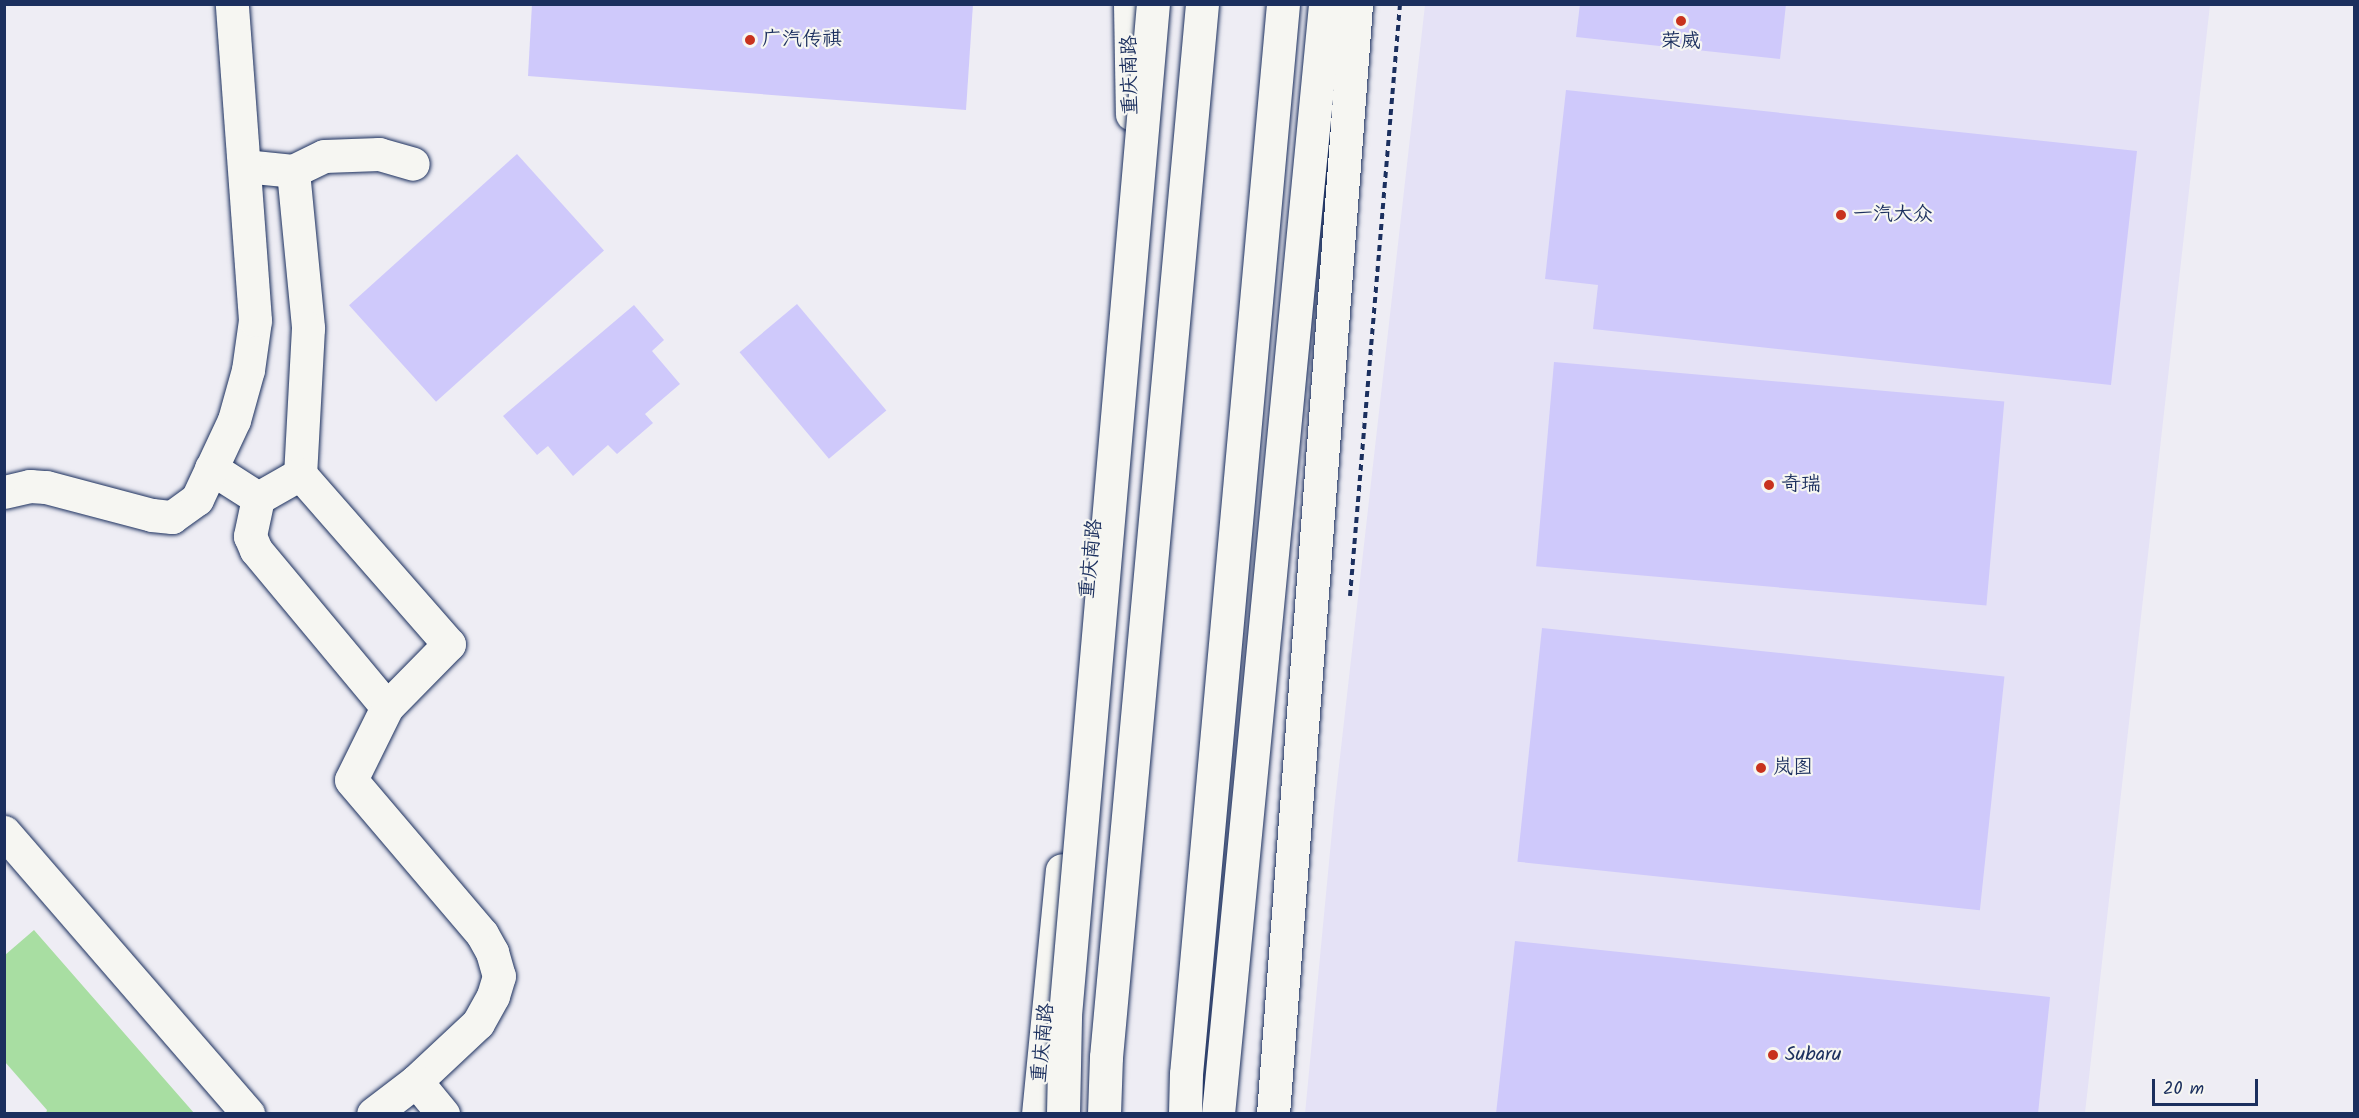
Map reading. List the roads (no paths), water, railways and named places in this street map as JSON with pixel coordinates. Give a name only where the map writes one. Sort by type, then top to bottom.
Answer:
[{"type":"main road","points":[[4,492],[30,486],[46,487],[152,515],[172,517],[197,499],[234,420],[248,370],[255,320],[232,4]]},
{"type":"main road","name":"重庆南路","points":[[1038,1113],[1132,152],[1130,4]]},
{"type":"main road","points":[[1063,1113],[1065,1014],[1153,4]]},
{"type":"main road","points":[[1104,1113],[1106,1057],[1202,4]]},
{"type":"main road","points":[[1185,1113],[1187,1062],[1283,4]]},
{"type":"main road","points":[[1218,1113],[1325,4]]},
{"type":"main road","points":[[1273,1113],[1356,4]]},
{"type":"main road","points":[[244,166],[292,171],[324,156],[379,154],[413,164]]},
{"type":"main road","points":[[292,171],[308,328],[300,474],[449,644],[387,707],[351,780],[482,934],[492,952],[499,976],[493,996],[478,1023],[416,1081],[373,1113]]},
{"type":"main road","points":[[211,468],[258,498]]},
{"type":"main road","points":[[300,474],[258,498],[250,536],[256,550],[387,707]]},
{"type":"main road","points":[[4,832],[248,1113]]},
{"type":"main road","points":[[416,1081],[443,1113]]},
{"type":"place","name":"荣威","points":[[1681,21]]},
{"type":"place","name":"广汽传祺","points":[[750,40]]},
{"type":"place","name":"一汽大众","points":[[1841,215]]},
{"type":"place","name":"奇瑞","points":[[1769,485]]},
{"type":"place","name":"岚图","points":[[1761,768]]},
{"type":"place","name":"Subaru","points":[[1773,1055]]}]
